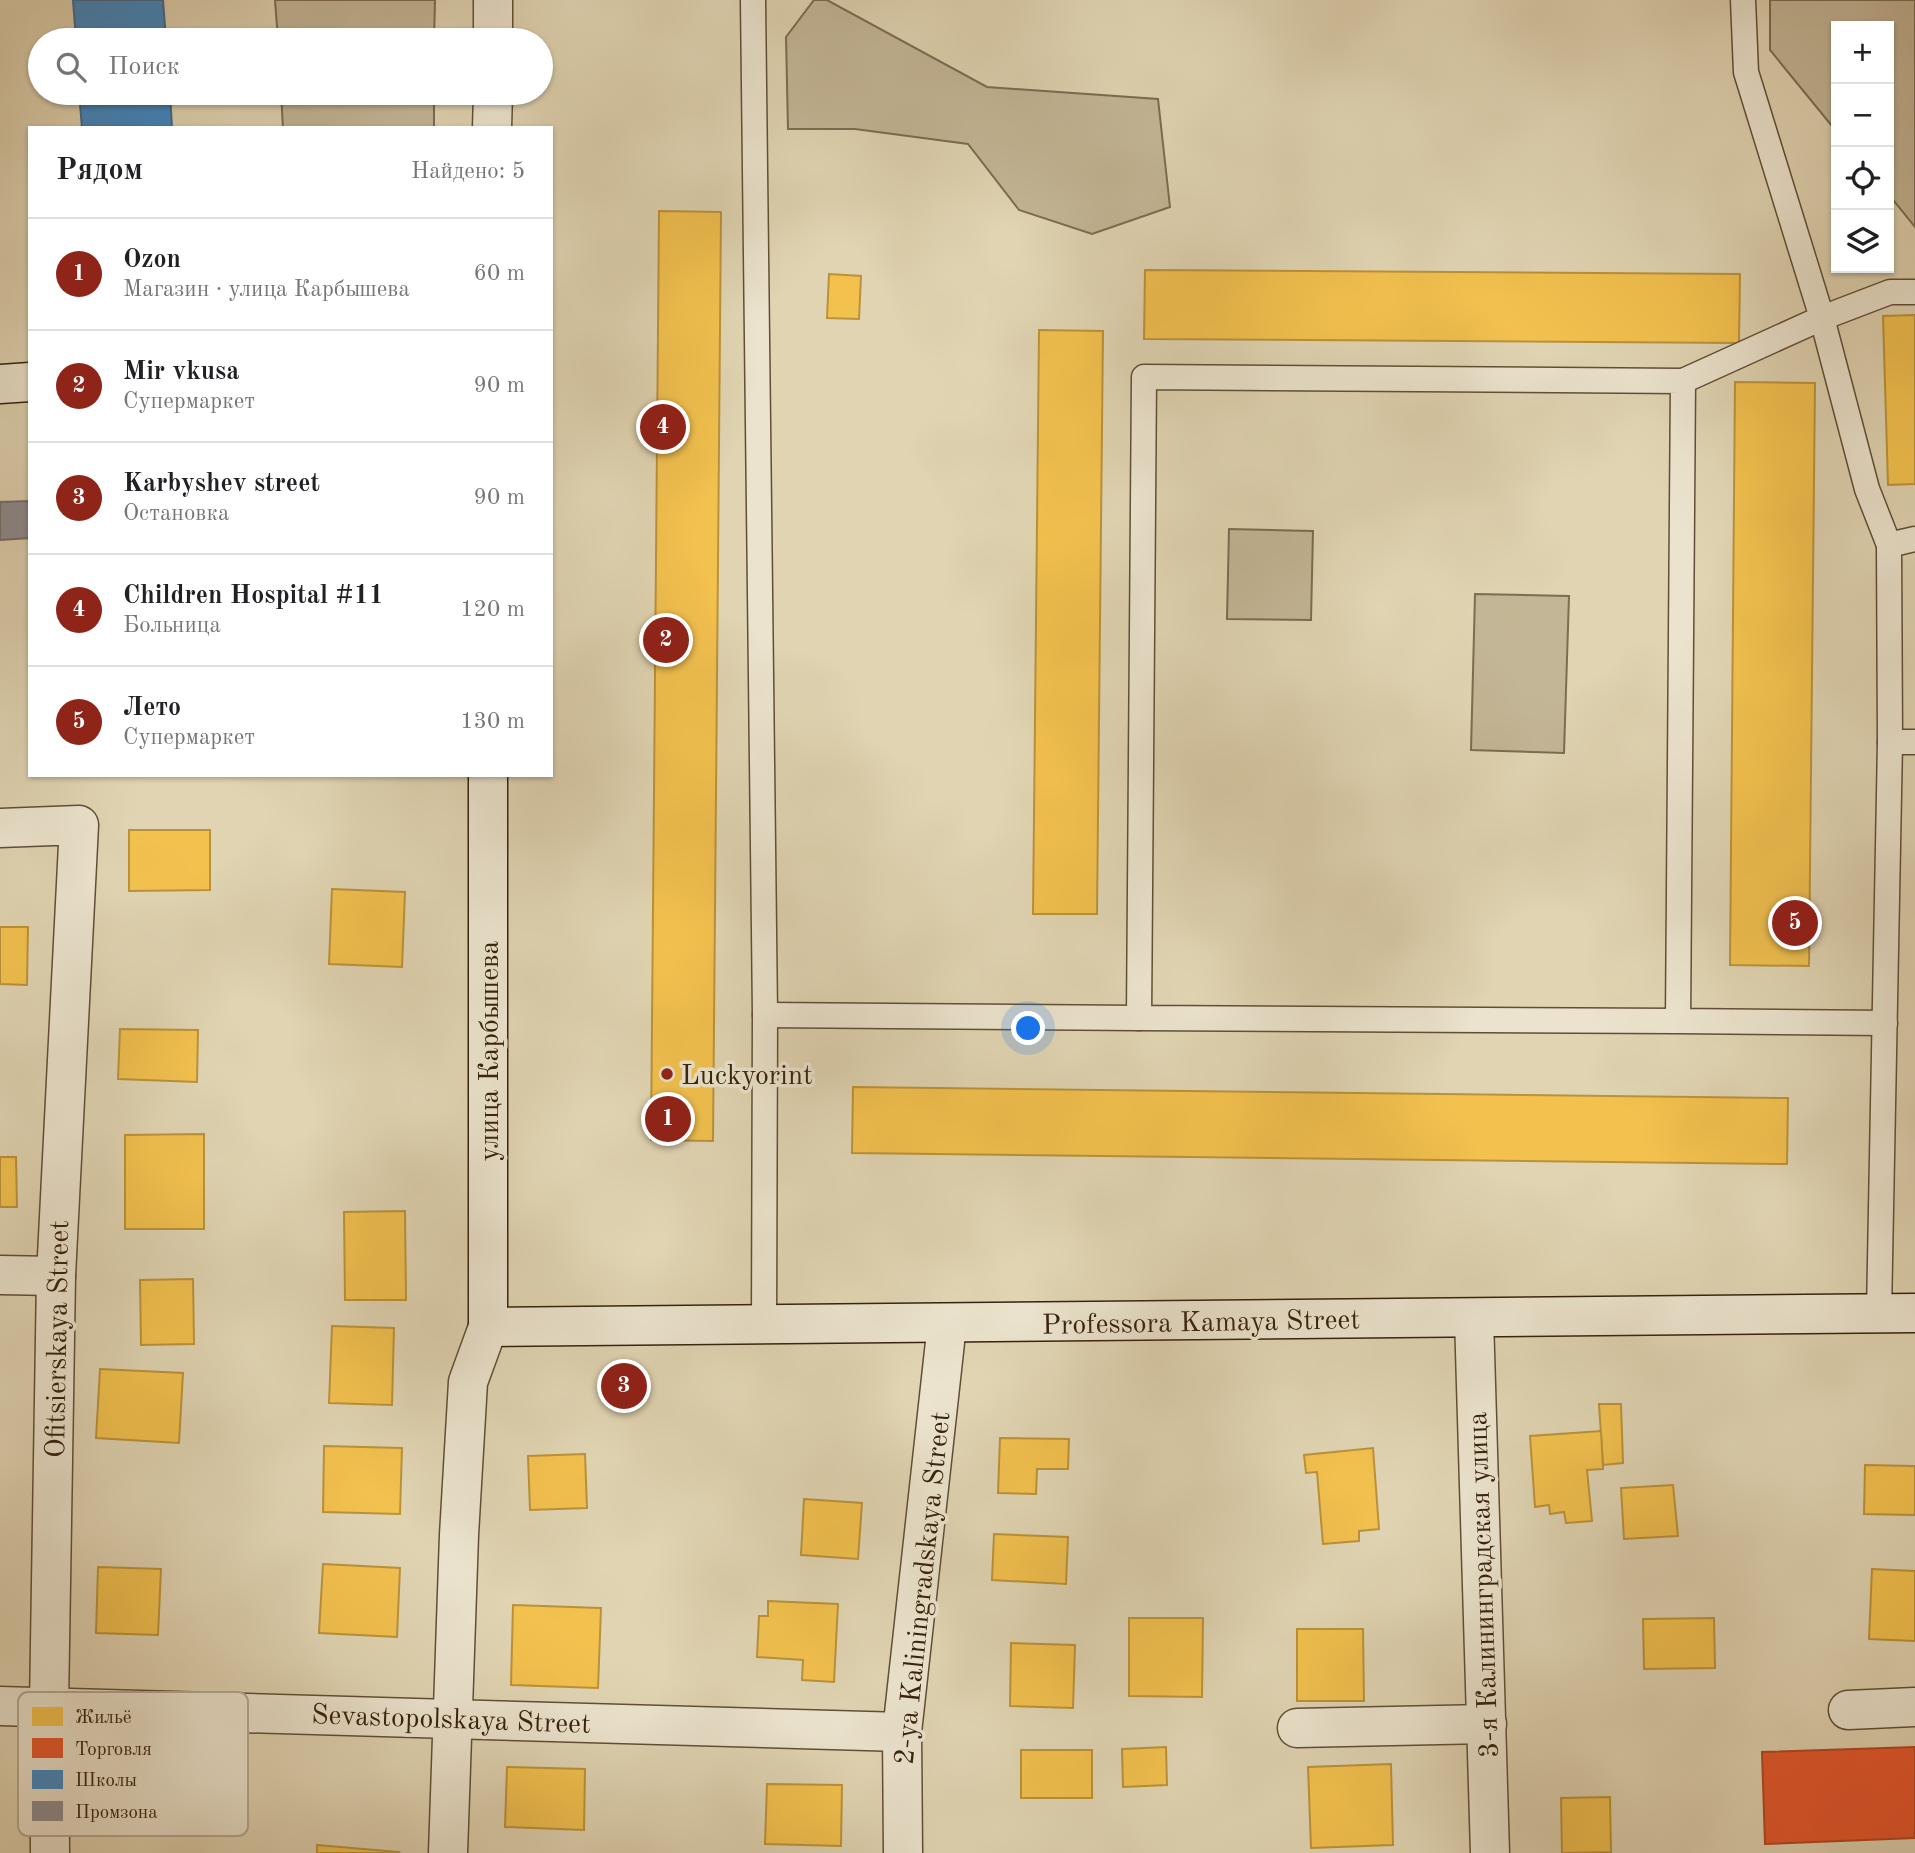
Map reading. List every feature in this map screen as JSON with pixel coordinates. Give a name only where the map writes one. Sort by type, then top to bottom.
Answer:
[{"type":"street","points":[[493,0],[493,28]]},
{"type":"street","points":[[492,126],[493,105]]},
{"type":"street","points":[[0,384],[28,382]]},
{"type":"street","name":"улица Карбышева","points":[[488,777],[488,1328]]},
{"type":"street","name":"Ofitsierskaya Street","points":[[0,828],[79,825],[56,1276],[49,1692]]},
{"type":"street","points":[[0,1275],[56,1276]]},
{"type":"street","name":"Professora Kamaya Street","points":[[488,1328],[1897,1313]]},
{"type":"street","name":"3-я Калининградская улица","points":[[1474,1318],[1490,1853]]},
{"type":"street","name":"2-ya Kaliningradskaya Street","points":[[903,1853],[902,1732],[947,1324]]},
{"type":"street","points":[[448,1853],[468,1382],[488,1328]]},
{"type":"street","name":"Sevastopolskaya Street","points":[[0,1706],[18,1706]]},
{"type":"street","points":[[1848,1710],[1915,1707]]},
{"type":"street","name":"Sevastopolskaya Street","points":[[248,1712],[902,1732]]},
{"type":"street","points":[[1297,1728],[1487,1724]]},
{"type":"lane","points":[[753,0],[765,1015],[764,1326]]},
{"type":"lane","points":[[1743,0],[1746,72],[1822,318],[1867,489],[1889,545],[1890,742],[1885,1023],[1897,1313]]},
{"type":"lane","points":[[1139,1018],[1144,377],[1683,381],[1822,318],[1890,292],[1915,292]]},
{"type":"lane","points":[[1678,1021],[1683,381]]},
{"type":"lane","points":[[1889,545],[1915,539]]},
{"type":"lane","points":[[1890,742],[1915,742]]},
{"type":"lane","points":[[765,1015],[1885,1023]]},
{"type":"shaded area","points":[[275,0],[435,0],[434,28],[277,28]]},
{"type":"shaded area","points":[[814,0],[827,0],[987,87],[1158,99],[1170,207],[1092,234],[1019,210],[968,144],[855,129],[788,129],[786,37]]},
{"type":"shaded area","points":[[1770,0],[1915,0],[1915,227],[1894,201],[1894,21],[1831,21],[1831,125],[1770,50]]},
{"type":"shaded area","points":[[282,105],[434,105],[434,126],[283,126]]},
{"type":"shaded area","points":[[1229,529],[1313,531],[1311,620],[1227,619]]},
{"type":"shaded area","points":[[1475,594],[1569,596],[1564,753],[1471,750]]},
{"type":"building: Жильё","points":[[659,211],[721,212],[713,1141],[651,1140]]},
{"type":"building: Жильё","points":[[1145,270],[1740,274],[1739,343],[1144,339]]},
{"type":"building: Жильё","points":[[829,274],[861,276],[859,319],[827,318]]},
{"type":"building: Жильё","points":[[1915,315],[1915,484],[1888,485],[1883,316]]},
{"type":"building: Жильё","points":[[1039,330],[1103,331],[1097,914],[1033,914]]},
{"type":"building: Жильё","points":[[1735,382],[1815,383],[1809,966],[1730,965]]},
{"type":"building: Жильё","points":[[129,830],[210,830],[210,890],[129,891]]},
{"type":"building: Жильё","points":[[332,889],[405,892],[402,967],[329,964]]},
{"type":"building: Жильё","points":[[0,927],[28,927],[27,985],[0,984]]},
{"type":"building: Жильё","points":[[120,1029],[198,1030],[197,1082],[118,1079]]},
{"type":"building: Жильё","points":[[853,1087],[1788,1098],[1787,1164],[852,1153]]},
{"type":"building: Жильё","points":[[204,1134],[204,1229],[125,1229],[125,1135]]},
{"type":"building: Жильё","points":[[0,1157],[16,1157],[17,1207],[0,1207]]},
{"type":"building: Жильё","points":[[405,1211],[406,1300],[345,1300],[344,1212]]},
{"type":"building: Жильё","points":[[193,1279],[194,1344],[141,1345],[140,1280]]},
{"type":"building: Жильё","points":[[332,1326],[394,1328],[392,1405],[329,1403]]},
{"type":"building: Жильё","points":[[100,1369],[183,1373],[179,1443],[96,1438]]},
{"type":"building: Жильё","points":[[1599,1404],[1621,1404],[1623,1463],[1603,1465]]},
{"type":"building: Жильё","points":[[1601,1431],[1603,1469],[1587,1470],[1592,1521],[1566,1523],[1564,1512],[1550,1514],[1549,1505],[1535,1507],[1530,1436]]},
{"type":"building: Жильё","points":[[1000,1438],[1069,1439],[1068,1469],[1037,1469],[1036,1494],[998,1493]]},
{"type":"building: Жильё","points":[[324,1446],[402,1448],[400,1514],[323,1512]]},
{"type":"building: Жильё","points":[[1373,1448],[1379,1529],[1359,1531],[1359,1541],[1323,1544],[1317,1472],[1306,1473],[1304,1455]]},
{"type":"building: Жильё","points":[[585,1454],[587,1508],[530,1510],[528,1456]]},
{"type":"building: Жильё","points":[[1865,1465],[1915,1466],[1915,1515],[1864,1514]]},
{"type":"building: Жильё","points":[[1673,1485],[1678,1536],[1624,1539],[1621,1488]]},
{"type":"building: Жильё","points":[[804,1499],[862,1503],[858,1559],[801,1555]]},
{"type":"building: Жильё","points":[[994,1534],[1068,1537],[1066,1584],[992,1580]]},
{"type":"building: Жильё","points":[[323,1564],[400,1568],[397,1637],[319,1633]]},
{"type":"building: Жильё","points":[[98,1567],[161,1569],[158,1635],[96,1633]]},
{"type":"building: Жильё","points":[[1872,1569],[1915,1571],[1915,1641],[1869,1639]]},
{"type":"building: Жильё","points":[[768,1601],[838,1604],[834,1682],[802,1680],[803,1660],[757,1657],[759,1616],[768,1616]]},
{"type":"building: Жильё","points":[[513,1605],[601,1608],[598,1688],[511,1685]]},
{"type":"building: Жильё","points":[[1129,1618],[1203,1618],[1202,1697],[1129,1696]]},
{"type":"building: Жильё","points":[[1714,1618],[1715,1668],[1644,1669],[1643,1619]]},
{"type":"building: Жильё","points":[[1297,1629],[1363,1629],[1364,1701],[1297,1701]]},
{"type":"building: Жильё","points":[[1011,1643],[1075,1645],[1073,1708],[1010,1706]]},
{"type":"building: Жильё","points":[[1166,1747],[1167,1785],[1123,1787],[1122,1749]]},
{"type":"building: Жильё","points":[[1021,1750],[1092,1750],[1092,1798],[1021,1798]]},
{"type":"building: Жильё","points":[[1391,1764],[1393,1845],[1311,1848],[1308,1767]]},
{"type":"building: Жильё","points":[[507,1767],[585,1769],[584,1830],[505,1827]]},
{"type":"building: Жильё","points":[[767,1784],[842,1785],[841,1846],[765,1844]]},
{"type":"building: Жильё","points":[[1610,1797],[1611,1852],[1562,1853],[1561,1798]]},
{"type":"building: Жильё","points":[[317,1845],[399,1852],[317,1853]]},
{"type":"building: Торговля","points":[[1915,1747],[1915,1838],[1765,1844],[1762,1752]]},
{"type":"building: Школы","points":[[73,0],[163,0],[165,28],[75,28]]},
{"type":"building: Школы","points":[[80,105],[171,105],[172,126],[82,126]]},
{"type":"building: Промзона","points":[[28,501],[28,538],[0,540],[0,502]]},
{"type":"place","name":"Children Hospital #11","points":[[663,427]]},
{"type":"place","name":"Mir vkusa","points":[[666,640]]},
{"type":"place","name":"Лето","points":[[1795,923]]},
{"type":"place","name":"Luckyorint","points":[[667,1074]]},
{"type":"place","name":"Ozon","points":[[668,1119]]},
{"type":"place","name":"Karbyshev street","points":[[624,1386]]}]
